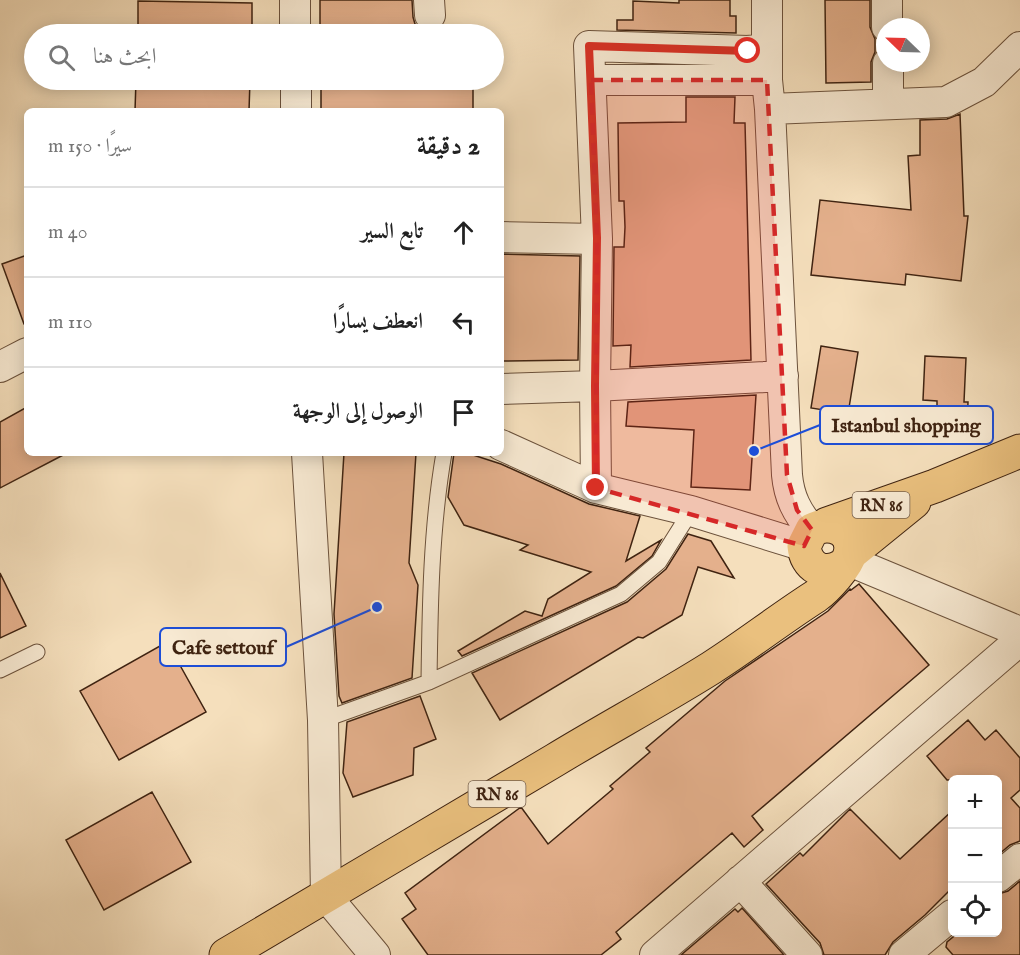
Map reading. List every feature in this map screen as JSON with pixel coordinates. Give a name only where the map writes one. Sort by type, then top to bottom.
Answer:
[{"type":"main road","name":"RN 86","points":[[765,630],[812,540],[1020,451]]},
{"type":"main road","name":"RN 86","points":[[226,955],[709,669],[820,592],[846,560],[935,486]]},
{"type":"main road","points":[[812,540],[835,526],[842,530],[848,537],[846,560]]},
{"type":"street","points":[[295,0],[295,24]]},
{"type":"street","points":[[767,0],[768,94],[788,487],[812,540]]},
{"type":"street","points":[[887,0],[887,18]]},
{"type":"street","points":[[596,488],[597,238],[589,46],[748,51],[767,49]]},
{"type":"street","points":[[591,80],[888,104],[946,102],[984,82],[1020,47]]},
{"type":"street","points":[[888,72],[888,104]]},
{"type":"street","points":[[296,90],[296,108]]},
{"type":"street","points":[[504,237],[597,238]]},
{"type":"street","points":[[0,367],[24,355]]},
{"type":"street","points":[[504,389],[783,376]]},
{"type":"street","points":[[504,446],[596,488],[812,540]]},
{"type":"street","points":[[307,456],[323,720],[326,896],[375,955]]},
{"type":"street","points":[[846,560],[1020,632]]},
{"type":"street","points":[[655,955],[1020,640]]},
{"type":"street","points":[[1002,874],[1020,859]]},
{"type":"street","points":[[740,881],[807,955]]},
{"type":"street","points":[[904,955],[948,918]]},
{"type":"lane","points":[[429,682],[430,604],[438,490],[444,456]]},
{"type":"lane","points":[[323,720],[429,682],[621,594],[659,562],[691,511]]},
{"type":"lane","points":[[0,670],[37,652]]},
{"type":"highlighted area","points":[[591,80],[767,80],[787,475],[797,510],[812,530],[804,546],[596,488],[597,239]]},
{"type":"building","points":[[320,0],[412,0],[415,24],[320,24]]},
{"type":"building","points":[[679,0],[730,0],[730,16],[736,16],[736,33],[617,30],[617,20],[633,20],[633,1],[679,3]]},
{"type":"building","points":[[825,0],[870,0],[870,27],[875,39],[875,52],[871,62],[871,82],[826,83]]},
{"type":"building","points":[[138,1],[252,3],[252,24],[138,24]]},
{"type":"building","points":[[136,90],[250,90],[249,108],[135,108]]},
{"type":"building","points":[[321,90],[473,90],[473,108],[321,108]]},
{"type":"building","points":[[686,97],[735,97],[734,123],[745,123],[751,360],[630,367],[631,345],[613,346],[614,247],[624,247],[625,227],[624,201],[619,201],[618,123],[686,122]]},
{"type":"building","points":[[960,114],[964,216],[968,216],[961,281],[906,274],[905,285],[811,275],[820,200],[911,210],[908,156],[920,155],[920,120],[947,119]]},
{"type":"building","points":[[504,254],[580,256],[578,360],[504,361]]},
{"type":"building","points":[[24,256],[24,324],[2,264]]},
{"type":"building","points":[[821,346],[858,352],[848,414],[811,408]]},
{"type":"building","points":[[925,356],[966,358],[964,402],[968,402],[967,426],[937,426],[937,401],[923,400]]},
{"type":"building","points":[[756,395],[750,490],[691,487],[694,430],[626,426],[628,402]]},
{"type":"building","points":[[24,409],[24,456],[61,456],[0,488],[0,422]]},
{"type":"building","points":[[344,456],[416,456],[409,563],[418,585],[412,678],[342,703],[339,696],[334,614]]},
{"type":"building","points":[[454,456],[476,456],[501,464],[589,504],[640,516],[626,561],[661,540],[652,556],[616,586],[462,656],[458,651],[525,611],[542,616],[548,599],[591,572],[520,550],[528,545],[464,525],[448,497]]},
{"type":"building","points":[[688,534],[711,541],[734,578],[698,567],[682,615],[643,638],[638,637],[500,720],[472,673],[627,602],[666,569]]},
{"type":"building","points":[[0,573],[26,626],[0,638]]},
{"type":"building","points":[[859,584],[929,665],[752,816],[763,830],[744,847],[732,833],[616,932],[621,939],[601,955],[428,955],[402,919],[416,909],[405,893],[521,807],[548,844],[613,789],[610,786],[650,752],[646,748],[725,681],[828,611],[850,589]]},
{"type":"building","points":[[167,642],[206,712],[119,760],[80,691]]},
{"type":"building","points":[[420,696],[436,739],[414,748],[413,775],[353,797],[343,773],[347,722]]},
{"type":"building","points":[[968,720],[985,740],[996,730],[1020,758],[1020,790],[1011,798],[1020,808],[1020,841],[1002,852],[1002,775],[948,775],[947,780],[927,756]]},
{"type":"building","points":[[152,792],[191,862],[104,910],[66,840]]},
{"type":"building","points":[[850,809],[900,859],[948,815],[948,892],[893,942],[885,955],[824,955],[820,943],[766,884],[800,853],[803,856]]},
{"type":"building","points":[[1020,881],[1020,955],[953,955],[946,947],[947,942],[953,937],[1002,937],[1002,893]]},
{"type":"building","points":[[742,908],[784,955],[681,955],[735,909],[738,912]]},
{"type":"place","name":"Istanbul shopping","points":[[754,451]]},
{"type":"place","name":"Cafe settouf","points":[[377,607]]},
{"type":"route","points":[[596,488],[597,238],[589,46],[748,51]]}]
